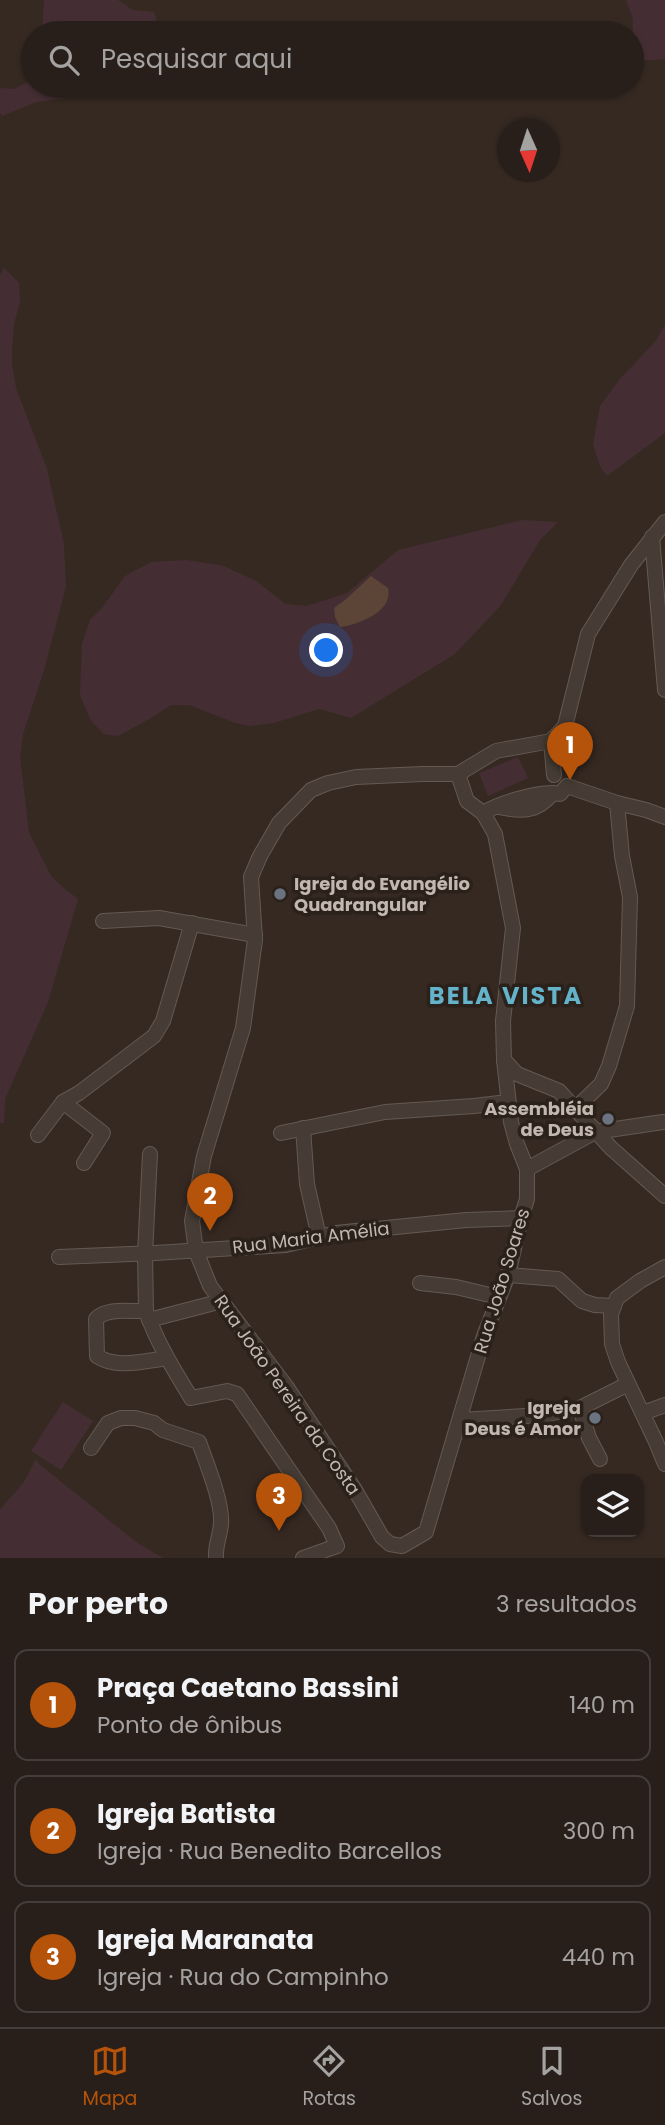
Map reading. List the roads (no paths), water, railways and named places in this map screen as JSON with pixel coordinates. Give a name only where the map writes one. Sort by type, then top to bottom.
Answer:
[{"type":"street","points":[[195,1244],[192,1221],[204,1156],[243,1028],[255,935],[251,877],[279,823],[311,790],[328,783],[356,777],[458,774],[496,751],[551,741],[565,726],[588,634],[631,565],[665,522]]},
{"type":"street","points":[[652,537],[665,690]]},
{"type":"street","points":[[551,741],[554,775],[565,778],[554,793]]},
{"type":"street","name":"Rua João Soares","points":[[382,1537],[390,1544],[402,1546],[426,1532],[484,1336],[508,1275],[527,1199],[527,1169],[511,1122],[504,1060],[503,1021],[513,928],[489,810],[467,801],[458,774]]},
{"type":"street","points":[[489,810],[554,793],[617,803],[665,817]]},
{"type":"street","points":[[576,1108],[601,1084],[610,1066],[626,1006],[630,897],[622,856],[617,803]]},
{"type":"street","points":[[103,920],[159,918],[255,935]]},
{"type":"street","points":[[38,1135],[64,1102],[154,1036],[166,1012],[192,923]]},
{"type":"street","points":[[504,1060],[517,1074],[559,1091],[595,1132],[665,1196]]},
{"type":"street","points":[[64,1102],[103,1133],[84,1163]]},
{"type":"street","points":[[281,1133],[385,1112],[508,1102]]},
{"type":"street","points":[[527,1169],[595,1132],[663,1122]]},
{"type":"street","points":[[303,1128],[307,1184],[319,1237]]},
{"type":"street","points":[[150,1154],[145,1254],[148,1315],[166,1358],[191,1398],[227,1391],[237,1394],[329,1528],[337,1546],[303,1558]]},
{"type":"street","name":"Rua Maria Amélia","points":[[60,1257],[145,1254],[195,1244],[286,1245],[336,1233],[466,1220],[521,1218]]},
{"type":"street","name":"Rua João Pereira da Costa","points":[[195,1244],[210,1286],[286,1386],[363,1503],[382,1537]]},
{"type":"street","points":[[665,1267],[617,1298],[611,1314],[612,1344],[618,1362],[665,1464]]},
{"type":"street","points":[[508,1275],[558,1279],[582,1301],[614,1306]]},
{"type":"street","points":[[420,1283],[456,1287],[498,1297]]},
{"type":"street","points":[[166,1358],[128,1363],[104,1361],[97,1356],[96,1319],[109,1312],[148,1315],[222,1301]]},
{"type":"street","points":[[460,1420],[541,1415],[580,1408],[628,1384]]},
{"type":"street","points":[[643,1413],[665,1405]]},
{"type":"street","points":[[580,1408],[589,1438],[600,1459]]},
{"type":"street","points":[[91,1448],[108,1423],[121,1418],[154,1423],[163,1430],[199,1442],[215,1488],[221,1524],[215,1545],[216,1558]]},
{"type":"place","name":"Praça Caetano Bassini","points":[[570,780]]},
{"type":"place","name":"Igreja do Evangélio Quadrangular","points":[[280,894]]},
{"type":"place","name":"Assembléia de Deus","points":[[608,1119]]},
{"type":"place","name":"Igreja Batista","points":[[210,1231]]},
{"type":"place","name":"Igreja Deus é Amor","points":[[595,1418]]},
{"type":"place","name":"Igreja Maranata","points":[[279,1531]]},
{"type":"district","name":"BELA VISTA","points":[[506,996]]}]
